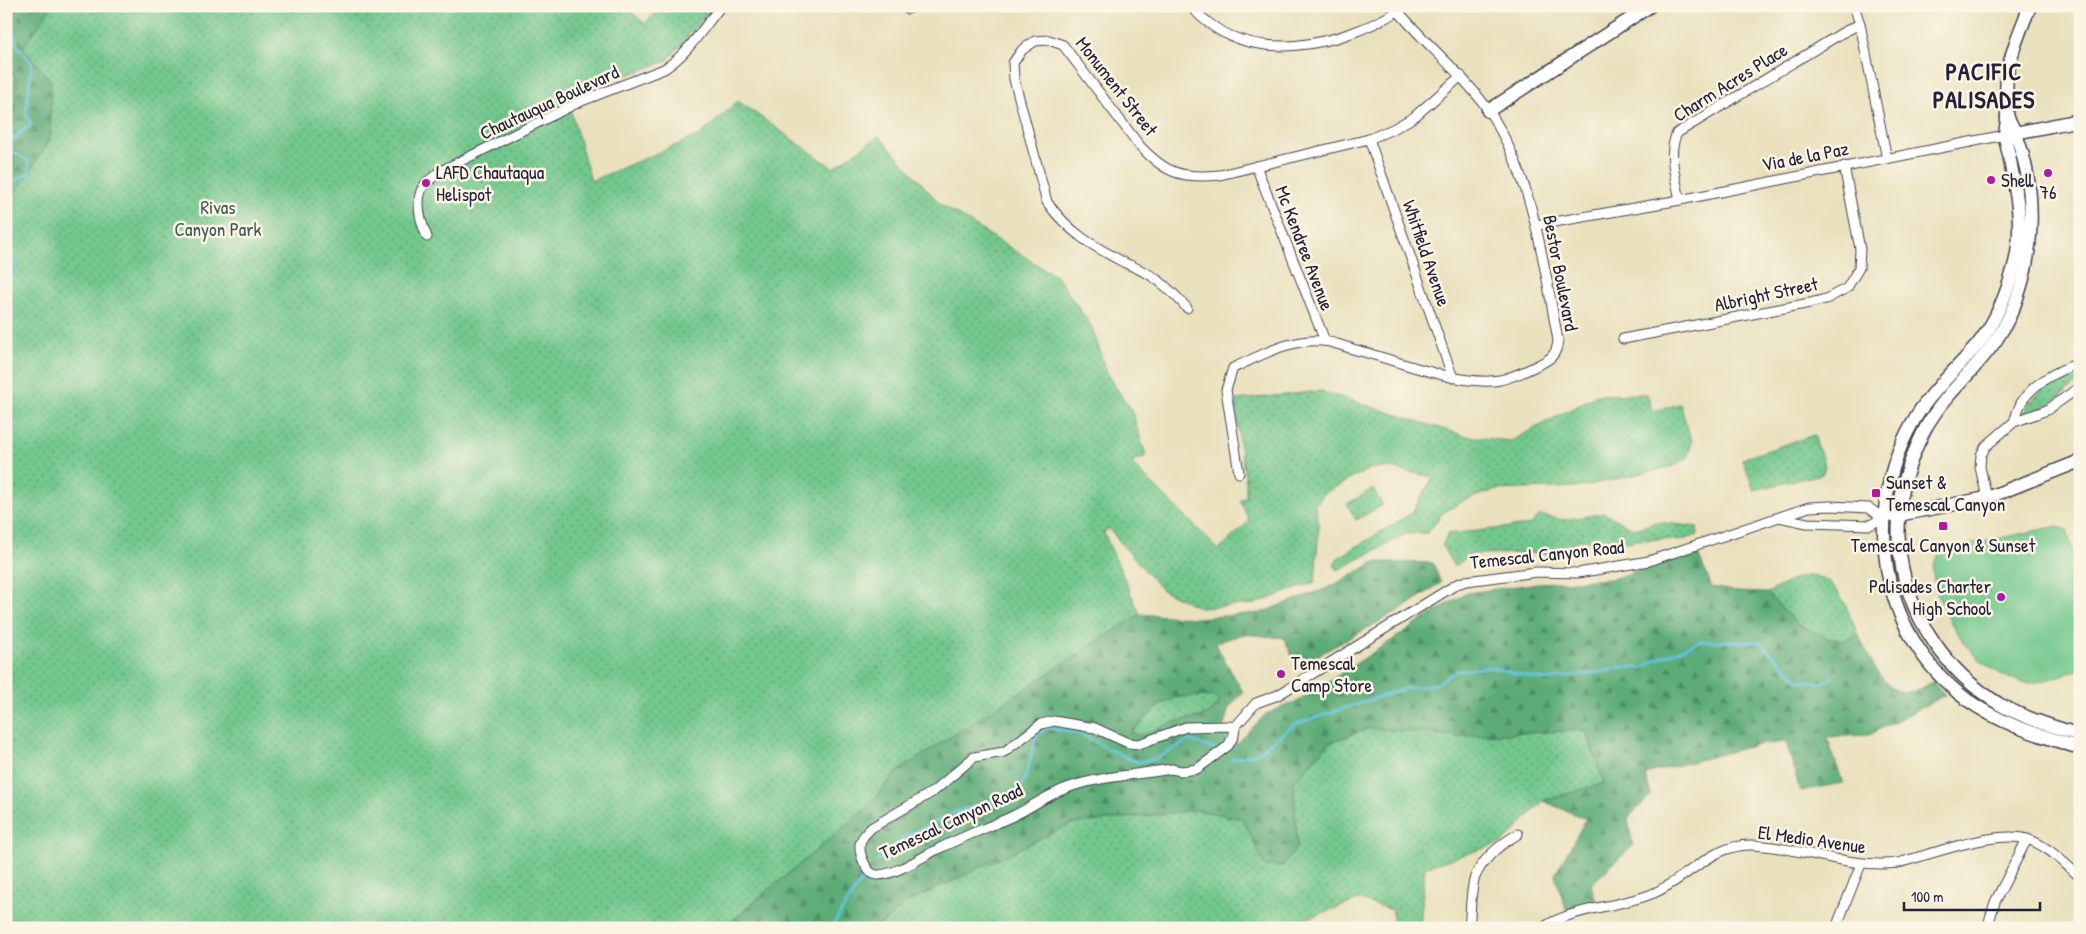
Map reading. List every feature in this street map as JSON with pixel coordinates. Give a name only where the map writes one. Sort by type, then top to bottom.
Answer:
[{"type":"main road","points":[[1488,111],[1650,6]]},
{"type":"main road","points":[[2030,6],[2013,51],[2007,76],[2006,101],[2020,222],[2019,243],[2012,273],[1996,315],[1979,343],[1930,396],[1904,439],[1889,480],[1883,518],[1886,566],[1896,604],[1910,634],[1931,664],[1949,684],[1986,712],[2014,727],[2080,748]]},
{"type":"main road","name":"Via de la Paz","points":[[2011,134],[2080,120]]},
{"type":"main road","points":[[2011,134],[2027,177],[2031,206],[2030,246],[2021,284],[2008,319],[1996,340],[1947,396],[1923,432],[1911,458],[1903,487],[1899,515],[1898,534],[1901,562],[1909,595],[1921,623],[1946,658],[1969,682],[1998,703],[2021,715],[2080,735]]},
{"type":"main road","points":[[1883,518],[1987,498],[2080,461]]},
{"type":"street","name":"Chautauqua Boulevard","points":[[427,237],[422,226],[421,191],[441,171],[579,102],[664,69],[689,48],[721,6]]},
{"type":"street","points":[[1191,6],[1202,20],[1229,36],[1265,45],[1287,46],[1331,40],[1364,30],[1399,8]]},
{"type":"street","points":[[1854,6],[1860,24],[1887,159]]},
{"type":"street","name":"Bestor Boulevard","points":[[1239,474],[1226,390],[1233,368],[1271,350],[1302,341],[1325,341],[1454,378],[1476,381],[1500,380],[1520,374],[1554,357],[1557,351],[1558,340],[1537,225],[1519,168],[1488,111],[1461,76],[1399,8]]},
{"type":"street","name":"Charm Acres Place","points":[[1680,200],[1672,156],[1672,142],[1677,133],[1860,24]]},
{"type":"street","name":"Monument Street","points":[[1187,308],[1154,277],[1088,243],[1075,234],[1058,218],[1047,202],[1014,79],[1013,63],[1022,50],[1035,42],[1049,40],[1063,45],[1153,160],[1170,172],[1203,177],[1369,139],[1393,129],[1414,117],[1461,76]]},
{"type":"street","name":"Via de la Paz","points":[[1537,225],[1680,200],[2011,134]]},
{"type":"street","name":"Whitfield Avenue","points":[[1369,139],[1454,378]]},
{"type":"street","name":"Mc Kendree Avenue","points":[[1256,166],[1325,341]]},
{"type":"street","name":"Albright Street","points":[[1623,339],[1810,303],[1826,299],[1847,288],[1860,268],[1860,249],[1844,166]]},
{"type":"street","points":[[2014,422],[2022,402],[2036,387],[2048,377],[2080,363]]},
{"type":"street","points":[[1987,498],[1980,467],[1981,455],[1986,446],[2014,422],[2047,410],[2080,387]]},
{"type":"street","name":"Temescal Canyon Road","points":[[1235,727],[1186,727],[1139,744],[1128,742],[1095,728],[1054,721],[1040,724],[1004,752],[974,757],[934,791],[871,828],[860,844],[862,857],[870,871],[877,875],[892,872],[1014,815],[1044,797],[1068,787],[1103,779],[1172,769],[1182,771],[1197,768],[1228,746],[1234,735],[1235,727],[1256,703],[1278,695],[1462,582],[1499,575],[1537,572],[1578,574],[1649,561],[1809,507],[1869,508],[1883,518]]},
{"type":"street","points":[[1780,517],[1807,523],[1870,525],[1883,518]]},
{"type":"street","points":[[1469,928],[1475,878],[1486,860],[1500,844],[1518,834]]},
{"type":"street","name":"El Medio Avenue","points":[[1543,928],[1562,917],[1624,903],[1656,892],[1703,861],[1735,847],[1752,845],[1780,848],[1861,864],[1883,865],[2004,837],[2027,839],[2041,846],[2080,877]]},
{"type":"street","points":[[1987,928],[1995,902],[2027,839]]},
{"type":"street","points":[[1836,928],[1861,864]]},
{"type":"green space","name":"Rivas Canyon Park","points":[[6,6],[624,6],[645,24],[661,6],[714,6],[667,61],[628,75],[610,76],[568,101],[591,181],[700,135],[738,101],[833,168],[879,136],[940,204],[1057,277],[1092,327],[1108,376],[1132,411],[1146,456],[1131,463],[1219,550],[1249,521],[1240,500],[1246,497],[1246,481],[1239,441],[1236,400],[1321,391],[1465,436],[1511,441],[1597,395],[1647,394],[1652,411],[1680,404],[1692,442],[1687,458],[1674,466],[1581,487],[1494,490],[1465,500],[1443,513],[1427,533],[1406,534],[1338,570],[1334,566],[1338,558],[1412,513],[1433,477],[1389,468],[1371,468],[1325,493],[1315,505],[1319,524],[1315,582],[1254,604],[1200,608],[1162,590],[1108,528],[1104,533],[1140,614],[898,771],[862,812],[723,928],[6,928]]},
{"type":"green space","points":[[6,6],[52,6],[23,48],[51,81],[50,140],[13,197],[16,77],[6,70]]},
{"type":"green space","points":[[2080,368],[2080,380],[2067,391],[2046,405],[2022,414],[2047,386]]},
{"type":"green space","points":[[1814,435],[1825,467],[1822,474],[1754,490],[1742,459]]},
{"type":"green space","points":[[1373,489],[1383,505],[1356,520],[1347,504]]},
{"type":"green space","points":[[1604,513],[1634,529],[1657,522],[1697,527],[1698,535],[1679,541],[1669,539],[1635,540],[1606,548],[1581,539],[1569,547],[1550,553],[1471,554],[1454,567],[1442,545],[1448,534],[1530,525],[1540,515],[1564,520]]},
{"type":"green space","name":"Palisades Charter High School","points":[[2058,526],[2067,530],[2080,579],[2080,669],[2039,682],[2021,682],[1998,673],[1985,664],[1967,646],[1946,614],[1936,590],[1933,569],[1938,555],[1966,551],[1967,545]]},
{"type":"green space","points":[[1697,552],[1712,587],[1738,592],[1767,593],[1798,625],[1830,639],[1843,641],[1858,634],[1877,672],[1894,689],[1905,692],[1918,690],[1933,681],[1945,695],[1869,735],[1827,737],[1843,783],[1800,791],[1786,742],[1756,745],[1645,774],[1651,795],[1628,818],[1633,846],[1591,884],[1598,909],[1568,916],[1555,875],[1586,819],[1543,801],[1604,783],[1586,730],[1460,736],[1369,728],[1329,743],[1294,782],[1297,847],[1283,866],[1265,866],[1243,819],[1198,810],[1070,824],[908,902],[877,928],[723,928],[862,812],[898,771],[1140,614],[1196,618],[1260,613],[1330,587],[1375,562],[1433,563],[1441,583],[1400,610],[1297,667],[1284,638],[1244,634],[1215,643],[1243,692],[1229,708],[1223,728],[1237,744],[1266,714],[1302,699],[1467,593],[1540,583],[1611,579]],"holes":[[[1211,696],[1220,701],[1211,712],[1202,717],[1174,722],[1141,736],[1131,732],[1160,705],[1176,697]]]},
{"type":"green space","points":[[1806,576],[1822,578],[1835,588],[1844,602],[1858,634],[1843,641],[1830,639],[1798,625],[1767,593],[1795,579]]},
{"type":"green space","points":[[1211,696],[1220,701],[1210,712],[1202,717],[1174,722],[1141,736],[1131,732],[1160,705],[1176,697]]},
{"type":"green space","points":[[1369,728],[1460,736],[1586,730],[1605,783],[1543,801],[1504,842],[1425,867],[1420,928],[1393,928],[1393,910],[1359,900],[1305,919],[1305,928],[877,928],[908,902],[1070,824],[1198,810],[1243,819],[1265,866],[1297,847],[1294,782],[1329,743]]},
{"type":"waterway","points":[[6,9],[10,16],[16,44],[32,63],[26,112],[31,124],[9,143],[10,150],[28,161],[30,173],[6,184]]},
{"type":"waterway","points":[[6,248],[12,250],[16,274],[6,281]]},
{"type":"waterway","points":[[1232,759],[1258,753],[1293,725],[1404,689],[1435,684],[1457,671],[1489,667],[1543,680],[1608,671],[1620,667],[1643,668],[1657,659],[1701,641],[1760,642],[1798,680],[1822,683],[1832,677]]},
{"type":"waterway","points":[[877,861],[904,837],[958,811],[1015,794],[1025,780],[1036,736],[1048,728],[1081,734],[1137,762],[1155,759],[1190,740],[1213,749]]},
{"type":"waterway","points":[[831,928],[863,878]]},
{"type":"place","name":"76","points":[[2048,173]]},
{"type":"place","name":"Shell","points":[[1991,180]]},
{"type":"place","name":"LAFD Chautaqua Helispot","points":[[426,183]]},
{"type":"place","name":"Sunset & Temescal Canyon","points":[[1876,493]]},
{"type":"place","name":"Temescal Canyon & Sunset","points":[[1943,526]]},
{"type":"place","name":"Palisades Charter High School","points":[[2001,597]]},
{"type":"place","name":"Temescal Camp Store","points":[[1281,674]]},
{"type":"district","name":"PACIFIC PALISADES","points":[[1984,85]]}]
